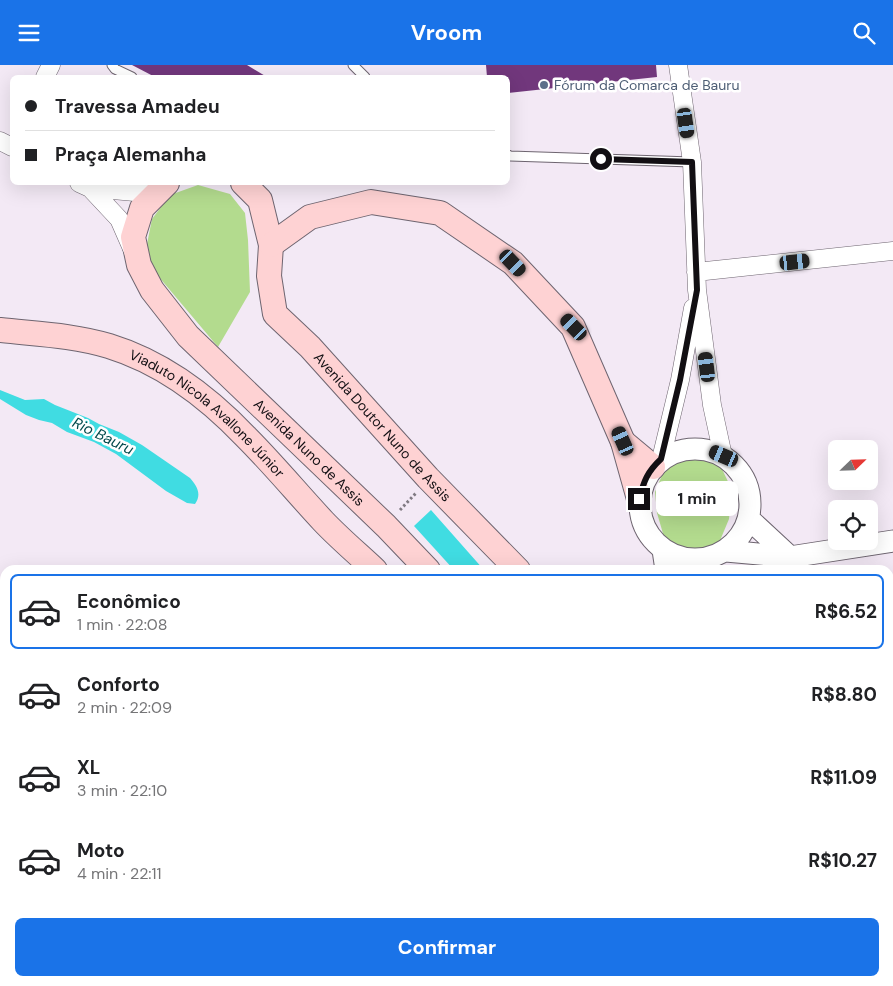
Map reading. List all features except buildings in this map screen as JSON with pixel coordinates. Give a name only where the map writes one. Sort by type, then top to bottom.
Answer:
[{"type":"main road","name":"Avenida Nuno de Assis","points":[[164,185],[142,208],[133,237],[139,265],[152,290],[188,336],[386,526],[423,565]]},
{"type":"main road","points":[[245,185],[260,200],[272,245],[310,217],[371,201],[440,213],[513,263],[574,327],[623,441],[639,499]]},
{"type":"main road","name":"Avenida Doutor Nuno de Assis","points":[[272,245],[269,275],[274,314],[310,347],[428,478],[513,565]]},
{"type":"main road","name":"Viaduto Nicola Avallone Júnior","points":[[0,330],[71,336],[109,346],[143,359],[182,381],[245,435],[323,521],[370,565]]},
{"type":"main road","points":[[623,441],[657,463]]},
{"type":"street","points":[[678,65],[692,162],[696,281],[712,405],[724,456]]},
{"type":"street","points":[[84,185],[135,192],[159,185]]},
{"type":"street","points":[[84,185],[119,219],[139,265]]},
{"type":"street","points":[[696,281],[893,251]]},
{"type":"street","points":[[696,281],[680,380],[657,463],[644,481],[639,499],[641,518],[649,536],[664,560],[790,557],[893,541]]},
{"type":"street","points":[[657,463],[676,451],[692,448],[708,449],[724,456],[741,472],[750,495],[749,519],[740,537],[718,559]]},
{"type":"street","points":[[749,519],[790,557]]},
{"type":"lane","points":[[112,65],[115,69],[128,75]]},
{"type":"lane","points":[[353,65],[363,75]]},
{"type":"lane","points":[[510,156],[692,162]]},
{"type":"path","points":[[386,526],[428,478]]},
{"type":"green space","points":[[198,185],[230,194],[245,213],[250,292],[218,347],[153,270],[147,244],[152,219],[170,195]]},
{"type":"green space","points":[[698,453],[722,469],[732,490],[729,519],[719,543],[701,553],[681,550],[664,537],[657,513],[655,492],[665,468],[681,456]]},
{"type":"water","name":"Rio Bauru","points":[[0,390],[25,400],[44,399],[119,432],[142,445],[190,478],[198,490],[195,504],[187,503],[166,491],[116,454],[94,442],[67,432],[52,423],[26,415],[0,399]]},
{"type":"water","points":[[431,510],[480,565],[449,565],[414,526]]},
{"type":"place","name":"Fórum da Comarca de Bauru","points":[[544,85]]},
{"type":"route","points":[[601,159],[692,162],[697,290],[680,380],[661,459],[644,481],[639,499]]}]
